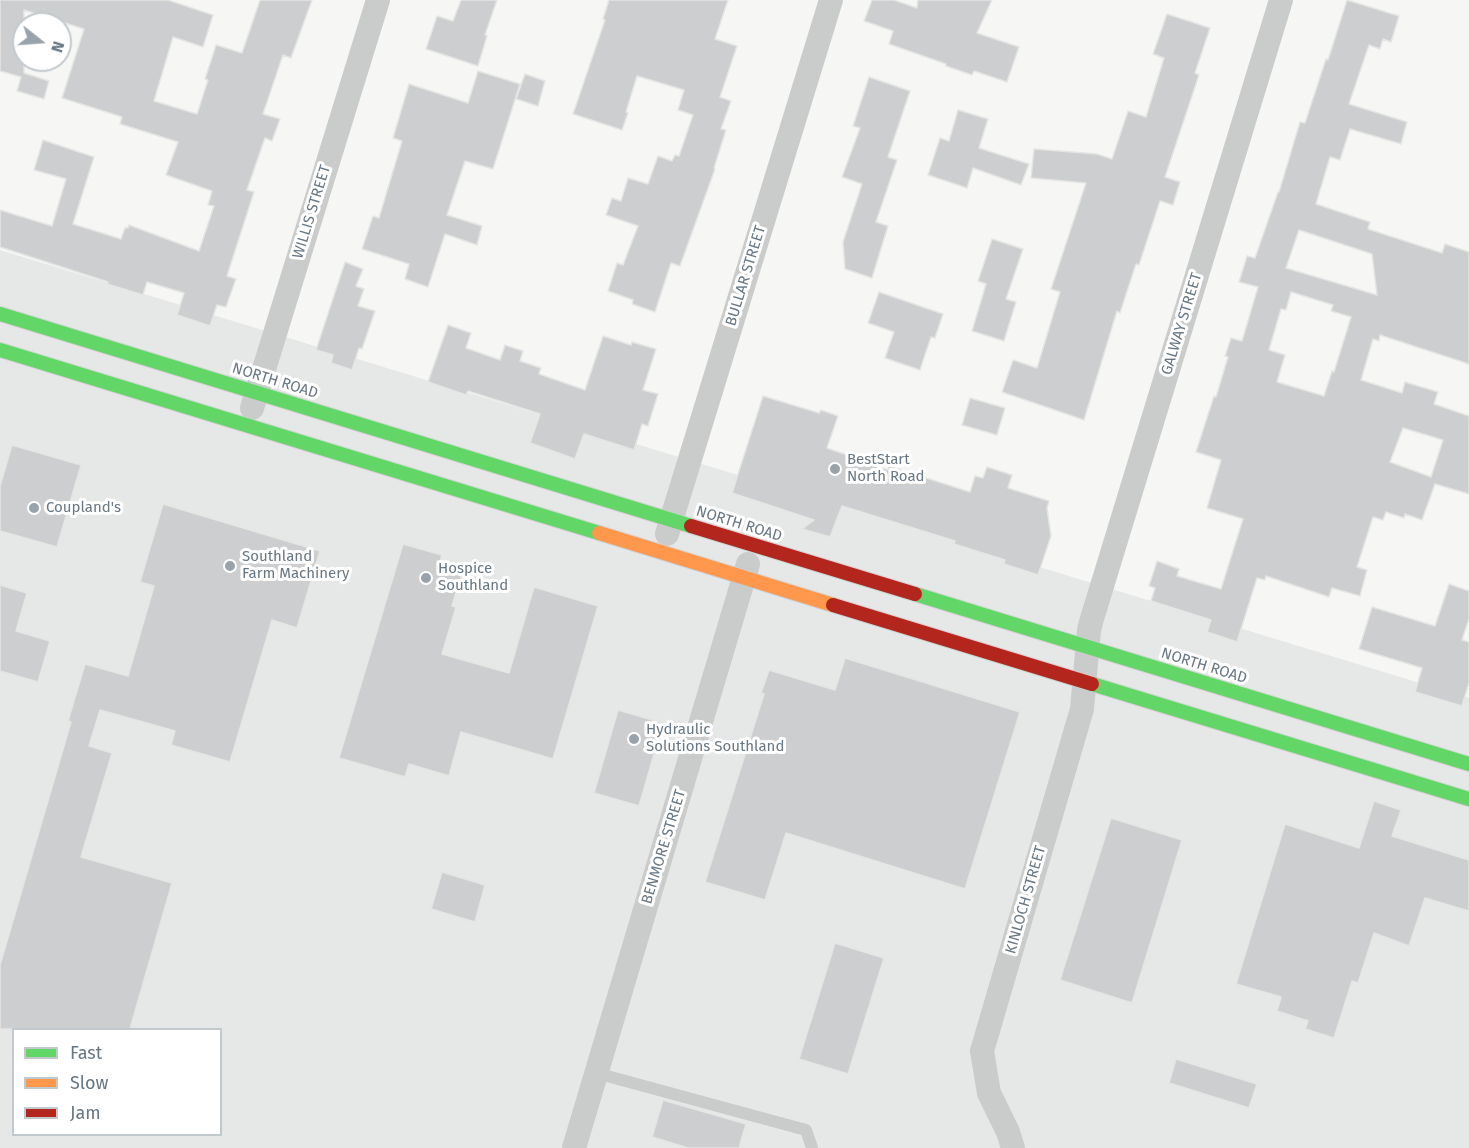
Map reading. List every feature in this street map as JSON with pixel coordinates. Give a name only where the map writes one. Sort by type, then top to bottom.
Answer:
[{"type":"main road","name":"NORTH ROAD","points":[[0,314],[1469,764]]},
{"type":"main road","points":[[0,350],[1469,800]]},
{"type":"street","name":"WILLIS STREET","points":[[247,424],[378,0]]},
{"type":"street","name":"BULLAR STREET","points":[[662,552],[831,0]]},
{"type":"street","name":"GALWAY STREET","points":[[1088,648],[1091,622],[1281,0]]},
{"type":"street","name":"BENMORE STREET","points":[[574,1148],[753,545]]},
{"type":"street","name":"KINLOCH STREET","points":[[1013,1148],[1008,1132],[989,1093],[982,1051],[1082,709],[1088,648]]},
{"type":"lane","points":[[596,1073],[806,1130],[812,1148]]},
{"type":"shaded area","points":[[0,250],[1469,698],[1469,1148],[0,1148]]},
{"type":"building","points":[[0,0],[168,0],[213,15],[203,47],[173,37],[154,101],[197,114],[216,45],[242,53],[260,0],[312,0],[291,58],[283,55],[263,114],[280,119],[272,141],[265,138],[247,190],[254,192],[227,276],[236,279],[226,307],[217,305],[210,326],[177,315],[184,293],[147,282],[143,295],[0,247],[0,210],[52,226],[66,179],[34,170],[43,140],[94,157],[73,224],[121,239],[125,228],[129,225],[199,251],[214,206],[208,205],[212,191],[166,175],[178,142],[120,124],[122,117],[62,98],[84,29],[72,25],[72,12],[24,10],[24,12],[12,12],[12,72],[24,72],[49,81],[44,99],[17,91],[21,77],[0,71]]},
{"type":"building","points":[[461,0],[497,0],[485,35],[487,36],[478,66],[426,49],[437,16],[453,21]]},
{"type":"building","points":[[609,0],[728,0],[715,39],[737,46],[720,97],[731,101],[721,129],[726,130],[715,169],[680,266],[671,263],[655,312],[632,304],[633,300],[608,291],[617,263],[623,265],[638,226],[606,215],[612,198],[621,201],[628,178],[648,184],[658,156],[672,161],[675,155],[679,156],[693,115],[678,110],[684,90],[637,76],[622,130],[573,114],[605,20],[603,19]]},
{"type":"building","points":[[872,0],[894,0],[917,8],[918,0],[992,0],[977,33],[1019,47],[1007,82],[974,71],[972,75],[889,44],[893,31],[864,21]]},
{"type":"building","points":[[1347,0],[1399,16],[1391,42],[1383,39],[1380,49],[1369,45],[1349,104],[1407,122],[1401,144],[1350,129],[1340,160],[1330,157],[1316,204],[1370,222],[1368,229],[1442,253],[1445,244],[1469,252],[1469,364],[1380,335],[1379,341],[1373,339],[1361,380],[1402,393],[1405,382],[1438,392],[1434,404],[1469,416],[1469,494],[1435,484],[1422,520],[1405,514],[1404,518],[1386,512],[1383,520],[1373,517],[1357,567],[1367,570],[1360,596],[1332,588],[1329,597],[1266,576],[1265,580],[1257,578],[1237,642],[1207,632],[1211,620],[1151,601],[1155,588],[1149,586],[1157,561],[1179,569],[1177,576],[1221,589],[1243,519],[1207,508],[1221,460],[1196,452],[1214,396],[1216,397],[1231,338],[1242,341],[1258,287],[1239,282],[1247,256],[1255,258],[1279,192],[1300,122],[1305,123],[1326,59],[1328,60]],"holes":[[[1299,230],[1372,254],[1377,295],[1286,268]],[[1291,292],[1333,305],[1331,311],[1351,317],[1324,396],[1277,382],[1285,355],[1269,350],[1281,309],[1286,310]],[[1403,428],[1443,440],[1431,477],[1390,462]]]},
{"type":"building","points":[[1167,14],[1210,28],[1195,73],[1199,75],[1165,177],[1180,182],[1173,205],[1160,201],[1139,265],[1136,264],[1120,313],[1117,311],[1084,420],[1002,392],[1013,360],[1037,368],[1060,292],[1051,289],[1086,183],[1031,178],[1034,149],[1097,154],[1112,159],[1128,111],[1146,117],[1164,58],[1153,54]]},
{"type":"building","points":[[478,71],[520,84],[493,169],[465,161],[447,215],[482,226],[477,245],[445,234],[428,287],[405,279],[409,264],[362,249],[373,216],[379,218],[402,141],[393,138],[409,84],[468,103]]},
{"type":"building","points":[[525,74],[545,81],[538,106],[516,99]]},
{"type":"building","points":[[869,77],[910,91],[888,157],[897,160],[876,222],[888,226],[872,278],[845,269],[843,242],[862,184],[842,177],[860,128],[853,126]]},
{"type":"building","points":[[958,110],[988,119],[979,148],[1029,164],[1021,185],[973,168],[967,188],[928,175],[940,138],[949,141]]},
{"type":"building","points":[[992,239],[1023,249],[1006,299],[1016,302],[1004,341],[972,331],[986,284],[978,281]]},
{"type":"building","points":[[345,262],[363,269],[356,286],[364,289],[358,306],[375,311],[352,370],[331,363],[333,355],[316,350]]},
{"type":"building","points":[[879,292],[943,314],[935,338],[931,337],[920,370],[885,358],[894,332],[868,323]]},
{"type":"building","points":[[448,325],[471,333],[466,348],[500,360],[505,345],[523,351],[520,361],[541,368],[539,374],[585,390],[603,336],[631,345],[632,342],[656,349],[643,390],[658,394],[648,426],[642,424],[634,450],[584,434],[575,459],[530,443],[540,414],[468,391],[466,395],[428,382]]},
{"type":"building","points":[[763,396],[819,413],[821,410],[838,416],[827,448],[888,470],[889,466],[970,492],[975,476],[983,478],[987,467],[1012,475],[1008,488],[1049,501],[1047,508],[1051,536],[1038,575],[1004,564],[1005,560],[954,544],[955,541],[842,506],[830,537],[802,529],[814,520],[732,493]]},
{"type":"building","points":[[970,398],[1005,408],[997,435],[962,425]]},
{"type":"building","name":"Coupland's","points":[[12,445],[81,465],[57,547],[0,531],[0,486]]},
{"type":"building","points":[[163,504],[320,551],[297,628],[272,620],[230,762],[171,745],[175,731],[100,710],[89,746],[112,753],[81,857],[172,883],[130,1028],[0,1029],[0,965],[71,722],[68,721],[85,664],[128,676],[154,586],[140,582]]},
{"type":"building","points":[[403,544],[442,555],[440,562],[463,569],[452,606],[456,607],[442,654],[509,673],[534,587],[598,606],[553,759],[461,732],[449,776],[409,764],[405,777],[339,758]]},
{"type":"building","points":[[1449,584],[1469,591],[1469,619],[1462,640],[1469,642],[1469,683],[1462,706],[1415,692],[1422,668],[1359,649],[1372,607],[1435,626]]},
{"type":"building","points":[[0,585],[27,593],[16,631],[50,641],[38,682],[0,671]]},
{"type":"building","points":[[845,658],[1020,712],[965,889],[786,833],[765,900],[705,882],[764,694],[761,693],[769,670],[835,690]]},
{"type":"building","points":[[618,710],[663,723],[639,806],[594,793]]},
{"type":"building","points":[[1374,801],[1401,810],[1392,836],[1469,860],[1469,911],[1425,898],[1409,946],[1374,933],[1358,983],[1352,981],[1334,1038],[1305,1029],[1308,1021],[1277,1011],[1281,997],[1236,984],[1285,824],[1359,848]]},
{"type":"building","points":[[1111,818],[1182,840],[1132,1003],[1060,980]]},
{"type":"building","points":[[442,872],[485,885],[475,922],[431,909]]},
{"type":"building","points":[[835,943],[884,958],[848,1074],[799,1059]]},
{"type":"building","points":[[1176,1059],[1257,1084],[1249,1108],[1169,1083]]},
{"type":"building","points":[[663,1100],[746,1124],[739,1148],[688,1148],[652,1137]]},
{"type":"traffic: fast","points":[[0,314],[691,526]]},
{"type":"traffic: fast","points":[[0,350],[599,533]]},
{"type":"traffic: fast","points":[[915,594],[1469,764]]},
{"type":"traffic: fast","points":[[1092,684],[1469,799]]},
{"type":"traffic: slow","points":[[599,533],[833,605]]},
{"type":"traffic: jam","points":[[691,526],[915,594]]},
{"type":"traffic: jam","points":[[833,605],[1092,684]]},
{"type":"place","name":"BestStart North Road","points":[[835,469]]},
{"type":"place","name":"Coupland's","points":[[34,508]]},
{"type":"place","name":"Southland Farm Machinery","points":[[230,566]]},
{"type":"place","name":"Hospice Southland","points":[[426,578]]},
{"type":"place","name":"Hydraulic Solutions Southland","points":[[634,739]]}]
